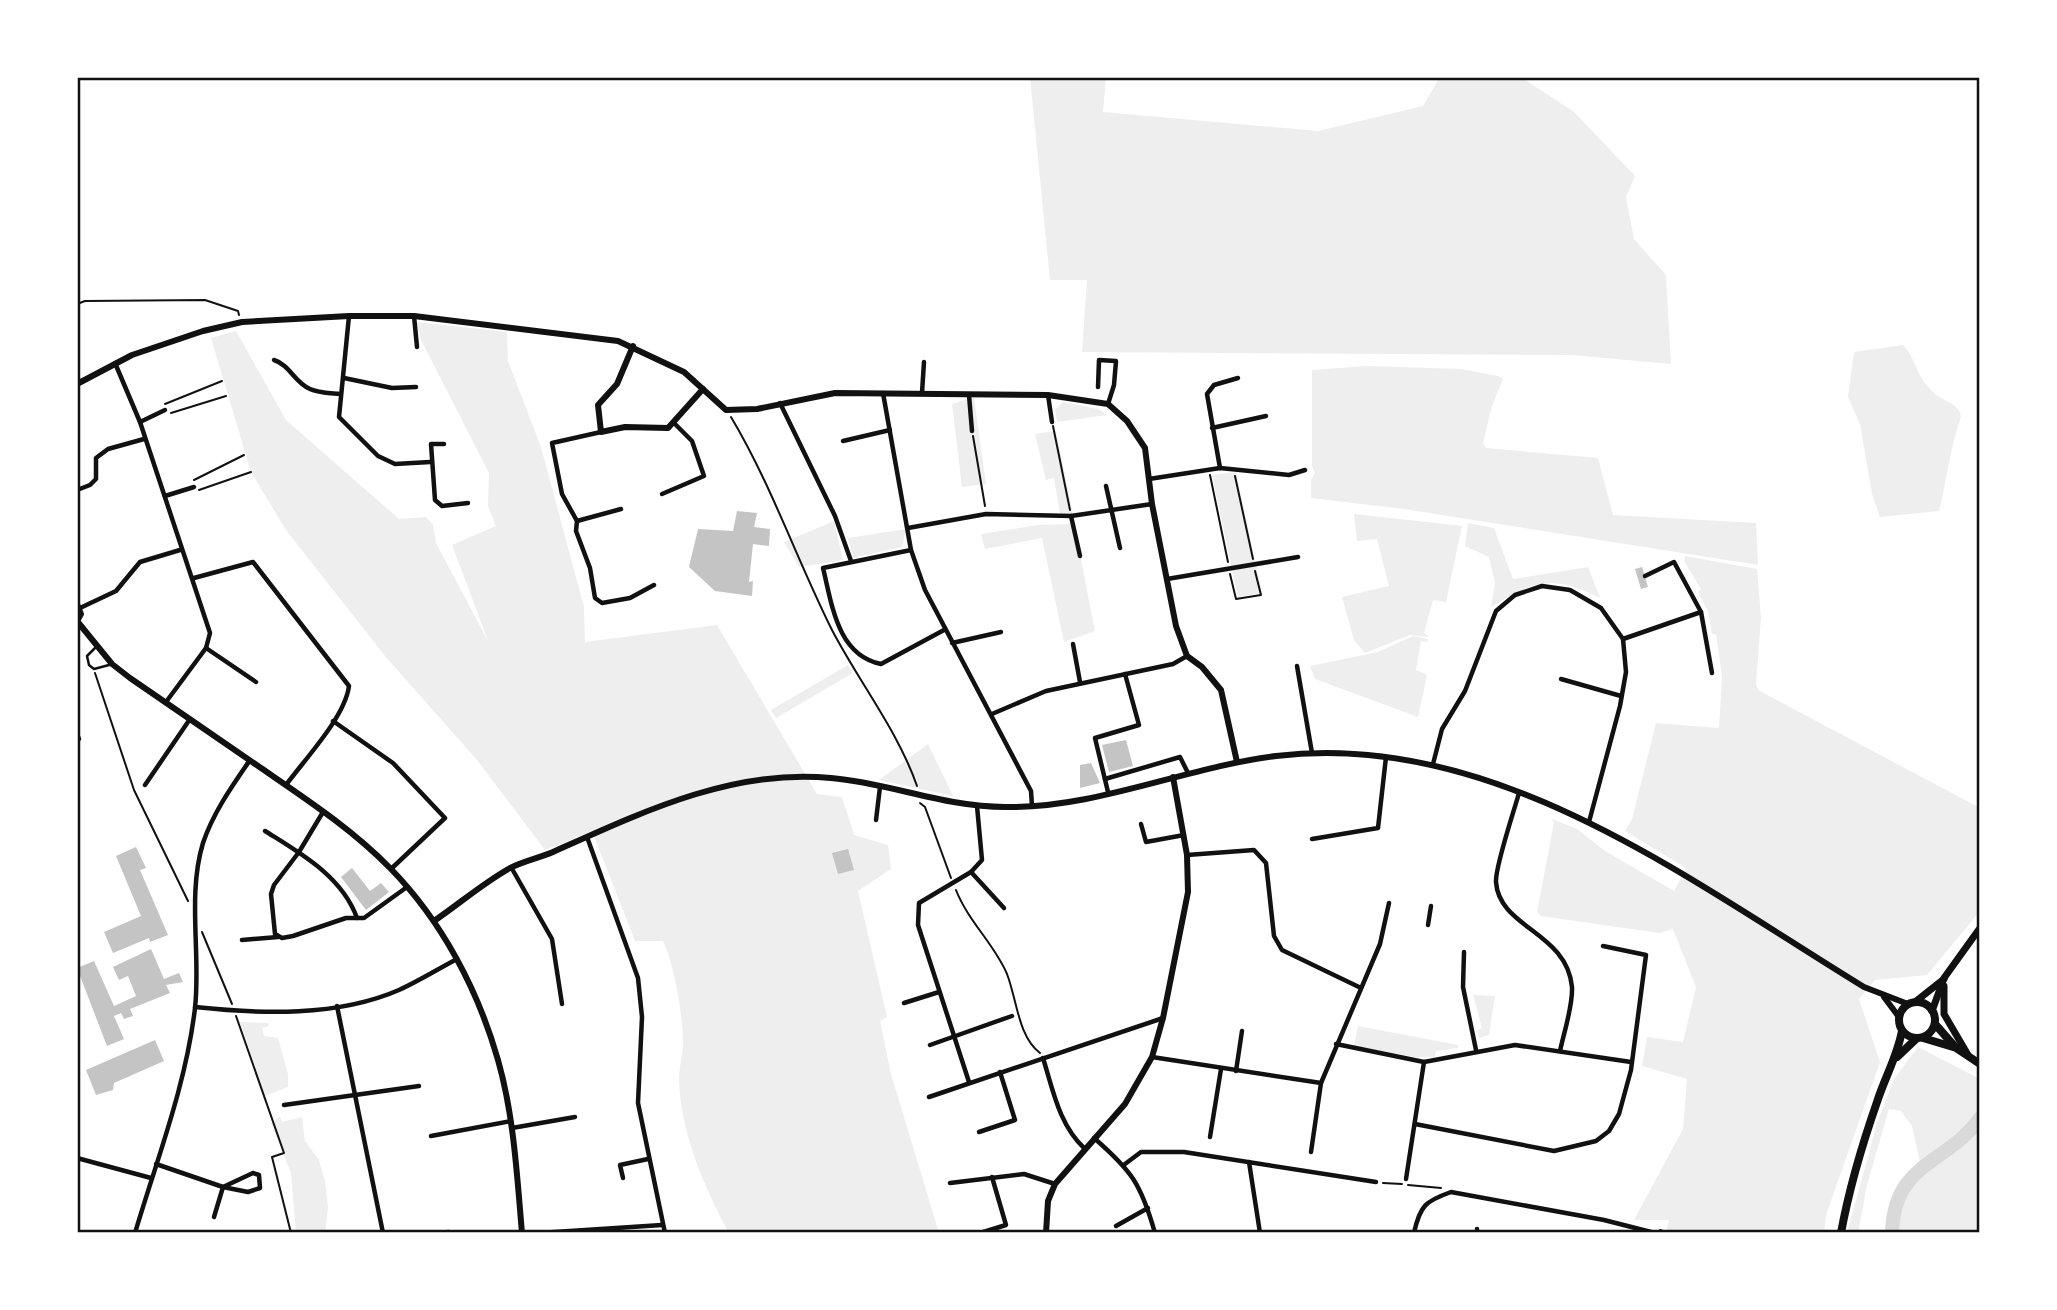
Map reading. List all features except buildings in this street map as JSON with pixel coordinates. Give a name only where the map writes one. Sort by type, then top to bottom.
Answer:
[{"type":"main road","points":[[1980,928],[1944,978],[1932,1010],[1935,1024],[1956,1048],[1980,1064]]},
{"type":"main road","points":[[1841,1233],[1856,1167],[1878,1099],[1897,1057],[1902,1031],[1899,1017],[1944,978]]},
{"type":"main road","points":[[1944,978],[1944,1014],[1954,1035],[1971,1059]]},
{"type":"main road","points":[[1912,1003],[1932,1010]]},
{"type":"main road","points":[[1897,1057],[1935,1024]]},
{"type":"main road","points":[[1902,1031],[1956,1048]]},
{"type":"street","points":[[349,316],[339,417],[378,456],[395,464],[430,462]]},
{"type":"street","points":[[77,384],[97,376],[116,363],[203,331],[242,322],[349,316],[414,316],[603,338],[634,346],[684,372],[726,410],[757,409],[813,395],[883,393],[1048,395],[1108,404],[1127,421],[1145,448],[1152,504],[1176,626],[1187,656],[1202,667],[1221,690],[1237,762]]},
{"type":"street","points":[[414,316],[417,347]]},
{"type":"street","points":[[601,432],[598,405],[617,384],[634,346]]},
{"type":"street","points":[[274,360],[284,363],[298,381],[310,390],[340,394]]},
{"type":"street","points":[[1098,387],[1099,360],[1116,361],[1114,385],[1108,404]]},
{"type":"street","points":[[922,393],[924,362]]},
{"type":"street","points":[[116,363],[140,422],[180,550],[194,578],[210,633],[206,648],[166,702]]},
{"type":"street","points":[[344,378],[392,388],[416,387]]},
{"type":"street","points":[[1220,468],[1207,394],[1209,388],[1238,378]]},
{"type":"street","points":[[654,585],[630,598],[602,603],[595,598],[590,568],[576,531],[577,521],[562,494],[552,443],[625,427],[655,430],[675,424],[703,389]]},
{"type":"street","points":[[883,393],[911,550],[925,590],[1031,791],[1032,806]]},
{"type":"street","points":[[969,395],[972,431]]},
{"type":"street","points":[[1048,395],[1052,422]]},
{"type":"street","points":[[780,403],[835,516],[851,561]]},
{"type":"street","points":[[140,422],[165,410]]},
{"type":"street","points":[[1212,428],[1266,416]]},
{"type":"street","points":[[662,494],[704,476],[692,441],[675,424]]},
{"type":"street","points":[[843,441],[890,430]]},
{"type":"street","points":[[77,490],[90,485],[96,479],[96,458],[108,449],[144,439]]},
{"type":"street","points":[[444,443],[431,444],[430,462],[435,500],[442,506],[468,503]]},
{"type":"street","points":[[1148,480],[1220,468],[1289,475],[1305,470]]},
{"type":"street","points":[[1105,486],[1120,548]]},
{"type":"street","points":[[165,496],[194,487]]},
{"type":"street","points":[[908,528],[986,514],[1071,516],[1110,508],[1152,504]]},
{"type":"street","points":[[577,521],[621,509]]},
{"type":"street","points":[[1071,516],[1080,556]]},
{"type":"street","points":[[180,550],[140,562],[116,591],[79,606],[77,621],[112,664],[323,812],[391,869],[434,921],[457,959],[481,1011],[498,1061],[511,1125],[522,1233]]},
{"type":"street","points":[[911,550],[823,568],[837,627],[851,647],[869,662],[881,664],[944,630]]},
{"type":"street","points":[[1167,579],[1298,558]]},
{"type":"street","points":[[194,578],[253,562],[349,686],[347,697],[332,721],[286,785]]},
{"type":"street","points":[[1645,576],[1674,562],[1701,612],[1712,673]]},
{"type":"street","points":[[1433,764],[1442,729],[1465,691],[1496,611],[1515,595],[1542,586],[1570,590],[1601,608],[1623,639],[1626,672],[1589,821]]},
{"type":"street","points":[[1623,639],[1701,612]]},
{"type":"street","points":[[952,643],[1001,632]]},
{"type":"street","points":[[1073,644],[1080,682]]},
{"type":"street","points":[[206,648],[256,682]]},
{"type":"street","points":[[992,715],[1046,691],[1173,664],[1187,656]]},
{"type":"street","points":[[1297,666],[1311,753]]},
{"type":"street","points":[[1108,792],[1095,738],[1139,725],[1125,674]]},
{"type":"street","points":[[1561,679],[1621,696]]},
{"type":"street","points":[[145,785],[190,719]]},
{"type":"street","points":[[332,721],[393,763],[445,818],[391,869]]},
{"type":"street","points":[[434,921],[511,867],[696,794],[742,780],[801,776],[851,780],[977,806],[1032,806],[1086,799],[1237,762],[1311,753],[1386,756],[1433,764],[1519,793],[1589,821],[1884,997],[1912,1003]]},
{"type":"street","points":[[1312,839],[1378,828],[1386,756]]},
{"type":"street","points":[[1105,779],[1180,757],[1188,773]]},
{"type":"street","points":[[135,1233],[185,1067],[195,1007],[197,918],[203,845],[223,801],[250,760]]},
{"type":"street","points":[[1046,1233],[1048,1201],[1055,1184],[1125,1104],[1152,1058],[1163,1018],[1188,892],[1187,855],[1173,777]]},
{"type":"street","points":[[876,820],[880,787]]},
{"type":"street","points":[[1519,793],[1496,881],[1509,910],[1556,947],[1566,967],[1572,988],[1560,1051]]},
{"type":"street","points":[[969,1082],[918,925],[919,903],[971,872],[982,860],[977,806]]},
{"type":"street","points":[[279,937],[274,931],[274,885],[299,852],[323,812]]},
{"type":"street","points":[[1141,824],[1146,842],[1184,835]]},
{"type":"street","points":[[265,831],[299,852],[337,883],[352,903],[357,918]]},
{"type":"street","points":[[586,836],[638,978],[642,1017],[638,1103],[665,1233]]},
{"type":"street","points":[[1187,855],[1254,850],[1266,863],[1274,936],[1282,950],[1361,988]]},
{"type":"street","points":[[511,867],[552,939],[562,1004]]},
{"type":"street","points":[[971,872],[1004,908]]},
{"type":"street","points":[[243,940],[293,936],[346,918],[371,915],[407,887]]},
{"type":"street","points":[[1311,1152],[1321,1083],[1380,944],[1389,903]]},
{"type":"street","points":[[1428,925],[1431,906]]},
{"type":"street","points":[[1415,1124],[1554,1151],[1596,1141],[1609,1131],[1619,1114],[1631,1062],[1646,955],[1602,946]]},
{"type":"street","points":[[1464,952],[1463,987],[1476,1050]]},
{"type":"street","points":[[195,1007],[234,1011],[337,1006],[398,990],[457,959]]},
{"type":"street","points":[[904,1003],[939,992]]},
{"type":"street","points":[[1884,997],[1899,1017]]},
{"type":"street","points":[[337,1006],[383,1233]]},
{"type":"street","points":[[930,1045],[1012,1016]]},
{"type":"street","points":[[929,1097],[1163,1018]]},
{"type":"street","points":[[1236,1071],[1242,1031]]},
{"type":"street","points":[[1336,1044],[1424,1062],[1445,1060],[1476,1050],[1515,1045],[1631,1062]]},
{"type":"street","points":[[1043,1058],[1058,1109],[1067,1128],[1085,1149]]},
{"type":"street","points":[[1152,1058],[1321,1083]]},
{"type":"street","points":[[1406,1179],[1424,1062]]},
{"type":"street","points":[[1210,1137],[1221,1069]]},
{"type":"street","points":[[979,1132],[1015,1120],[1000,1072]]},
{"type":"street","points":[[284,1105],[419,1086]]},
{"type":"street","points":[[431,1136],[575,1117]]},
{"type":"street","points":[[1094,1138],[1125,1164],[1140,1186],[1154,1233]]},
{"type":"street","points":[[1125,1164],[1141,1152],[1184,1152],[1376,1182]]},
{"type":"street","points":[[77,1159],[151,1178]]},
{"type":"street","points":[[623,1178],[620,1165],[648,1159]]},
{"type":"street","points":[[1249,1162],[1260,1233]]},
{"type":"street","points":[[156,1164],[223,1187],[254,1192],[260,1188],[262,1182],[259,1175],[253,1173],[223,1187],[214,1217]]},
{"type":"street","points":[[950,1183],[1024,1174],[1055,1184]]},
{"type":"street","points":[[981,1233],[1006,1225],[992,1177]]},
{"type":"street","points":[[1414,1233],[1418,1215],[1429,1200],[1451,1192],[1655,1233]]},
{"type":"street","points":[[1115,1226],[1148,1208]]},
{"type":"street","points":[[539,1233],[662,1226]]},
{"type":"street","points":[[435,1233],[449,1232]]},
{"type":"lane","points":[[97,646],[87,656],[87,661],[94,669],[112,664]]},
{"type":"path","points":[[77,304],[85,301],[205,300],[238,310],[242,322]]},
{"type":"path","points":[[222,381],[165,404],[165,410],[173,414],[226,396]]},
{"type":"path","points":[[726,410],[751,450],[832,630],[922,793]]},
{"type":"path","points":[[1052,422],[1071,516]]},
{"type":"path","points":[[972,431],[986,514]]},
{"type":"path","points":[[244,455],[194,478],[194,487],[200,490],[250,472]]},
{"type":"path","points":[[1209,470],[1236,599],[1261,595],[1233,468]]},
{"type":"path","points":[[94,669],[134,790],[197,918],[234,1011],[284,1153],[272,1157],[291,1233]]},
{"type":"path","points":[[920,803],[925,807],[939,839],[965,913],[1006,972],[1023,1031],[1043,1058]]},
{"type":"path","points":[[1376,1182],[1451,1192]]},
{"type":"shaded area","points":[[1030,77],[1106,77],[1103,112],[1318,131],[1423,106],[1440,77],[1521,77],[1574,112],[1635,176],[1626,197],[1634,239],[1666,275],[1671,364],[1572,355],[1082,352],[1087,280],[1050,280]]},
{"type":"shaded area","points":[[416,322],[507,332],[508,361],[541,447],[584,607],[585,642],[717,625],[817,794],[842,797],[854,835],[888,845],[891,869],[858,891],[887,1017],[880,1021],[891,1074],[939,1233],[729,1233],[695,1159],[684,1119],[679,1079],[683,1031],[674,976],[663,941],[635,941],[592,831],[545,850],[477,760],[385,656],[286,530],[251,472],[211,338],[236,331],[286,420],[399,519],[426,517],[433,525],[436,543],[489,643],[452,545],[496,526],[488,506],[489,473],[421,340]]},
{"type":"shaded area","points":[[1903,345],[1927,386],[1954,405],[1961,417],[1939,511],[1880,517],[1872,494],[1860,424],[1848,397],[1854,352]]},
{"type":"shaded area","points":[[1367,366],[1461,369],[1498,376],[1503,379],[1492,406],[1483,443],[1486,448],[1598,458],[1613,515],[1756,523],[1758,565],[1404,509],[1311,498],[1311,480],[1315,473],[1312,466],[1312,370]]},
{"type":"shaded area","points":[[974,397],[986,484],[962,487],[952,404]]},
{"type":"shaded area","points":[[1063,402],[1098,409],[1107,415],[1057,422],[1055,410]]},
{"type":"shaded area","points":[[1056,431],[1073,514],[1060,514],[1054,478],[1046,480],[1035,434]]},
{"type":"shaded area","points":[[1236,472],[1262,593],[1238,597],[1212,475]]},
{"type":"shaded area","points":[[1354,514],[1462,526],[1446,602],[1433,600],[1424,633],[1429,637],[1410,635],[1365,653],[1354,640],[1342,597],[1389,586],[1377,539],[1357,541]]},
{"type":"shaded area","points":[[834,521],[843,560],[799,567],[784,542]]},
{"type":"shaded area","points":[[1468,523],[1494,528],[1513,579],[1588,567],[1600,598],[1569,585],[1544,583],[1520,591],[1491,607],[1495,583],[1489,557],[1465,546]]},
{"type":"shaded area","points":[[1074,524],[1095,631],[1064,642],[1042,538],[985,549],[981,534],[1038,525]]},
{"type":"shaded area","points":[[906,529],[902,547],[853,558],[848,538]]},
{"type":"shaded area","points":[[1685,556],[1757,569],[1761,617],[1756,684],[1758,690],[1980,808],[1980,911],[1927,975],[1875,980],[1859,999],[1880,1062],[1826,1215],[1824,1233],[1666,1233],[1669,1220],[1634,1220],[1683,1129],[1687,1079],[1642,1066],[1647,1037],[1683,1042],[1696,987],[1673,929],[1659,933],[1541,916],[1537,912],[1554,822],[1552,819],[1577,829],[1605,851],[1674,891],[1686,868],[1625,831],[1632,819],[1656,723],[1719,728],[1722,677],[1716,634],[1712,634],[1708,611],[1698,592],[1701,589],[1684,561]]},
{"type":"shaded area","points":[[1413,636],[1428,639],[1427,642],[1421,641],[1416,670],[1427,675],[1418,717],[1315,679],[1310,666],[1378,652]]},
{"type":"shaded area","points":[[848,665],[853,673],[776,718],[771,710]]},
{"type":"shaded area","points":[[928,744],[953,796],[879,780]]},
{"type":"shaded area","points":[[1473,995],[1495,996],[1489,1035],[1479,1038],[1477,1031],[1482,1028]]},
{"type":"shaded area","points":[[240,1022],[268,1023],[269,1026],[262,1028],[264,1036],[278,1038],[288,1074],[288,1087],[265,1096]]},
{"type":"shaded area","points":[[1358,1026],[1458,1045],[1458,1048],[1436,1051],[1435,1057],[1414,1057],[1354,1046]]},
{"type":"shaded area","points":[[1918,1047],[1980,1079],[1980,1106],[1968,1126],[1956,1138],[1920,1162],[1912,1126],[1901,1111],[1889,1109],[1867,1185],[1858,1233],[1847,1233],[1877,1123],[1894,1079]]},
{"type":"shaded area","points":[[280,1116],[282,1122],[302,1117],[305,1141],[319,1160],[328,1208],[325,1233],[296,1233],[291,1173],[271,1123]]},
{"type":"shaded area","points":[[1980,1126],[1980,1233],[1894,1233],[1898,1209],[1905,1192],[1915,1179],[1968,1141]]},
{"type":"waterway","points":[[1892,1233],[1895,1209],[1902,1191],[1912,1177],[1953,1146],[1980,1118]]}]
